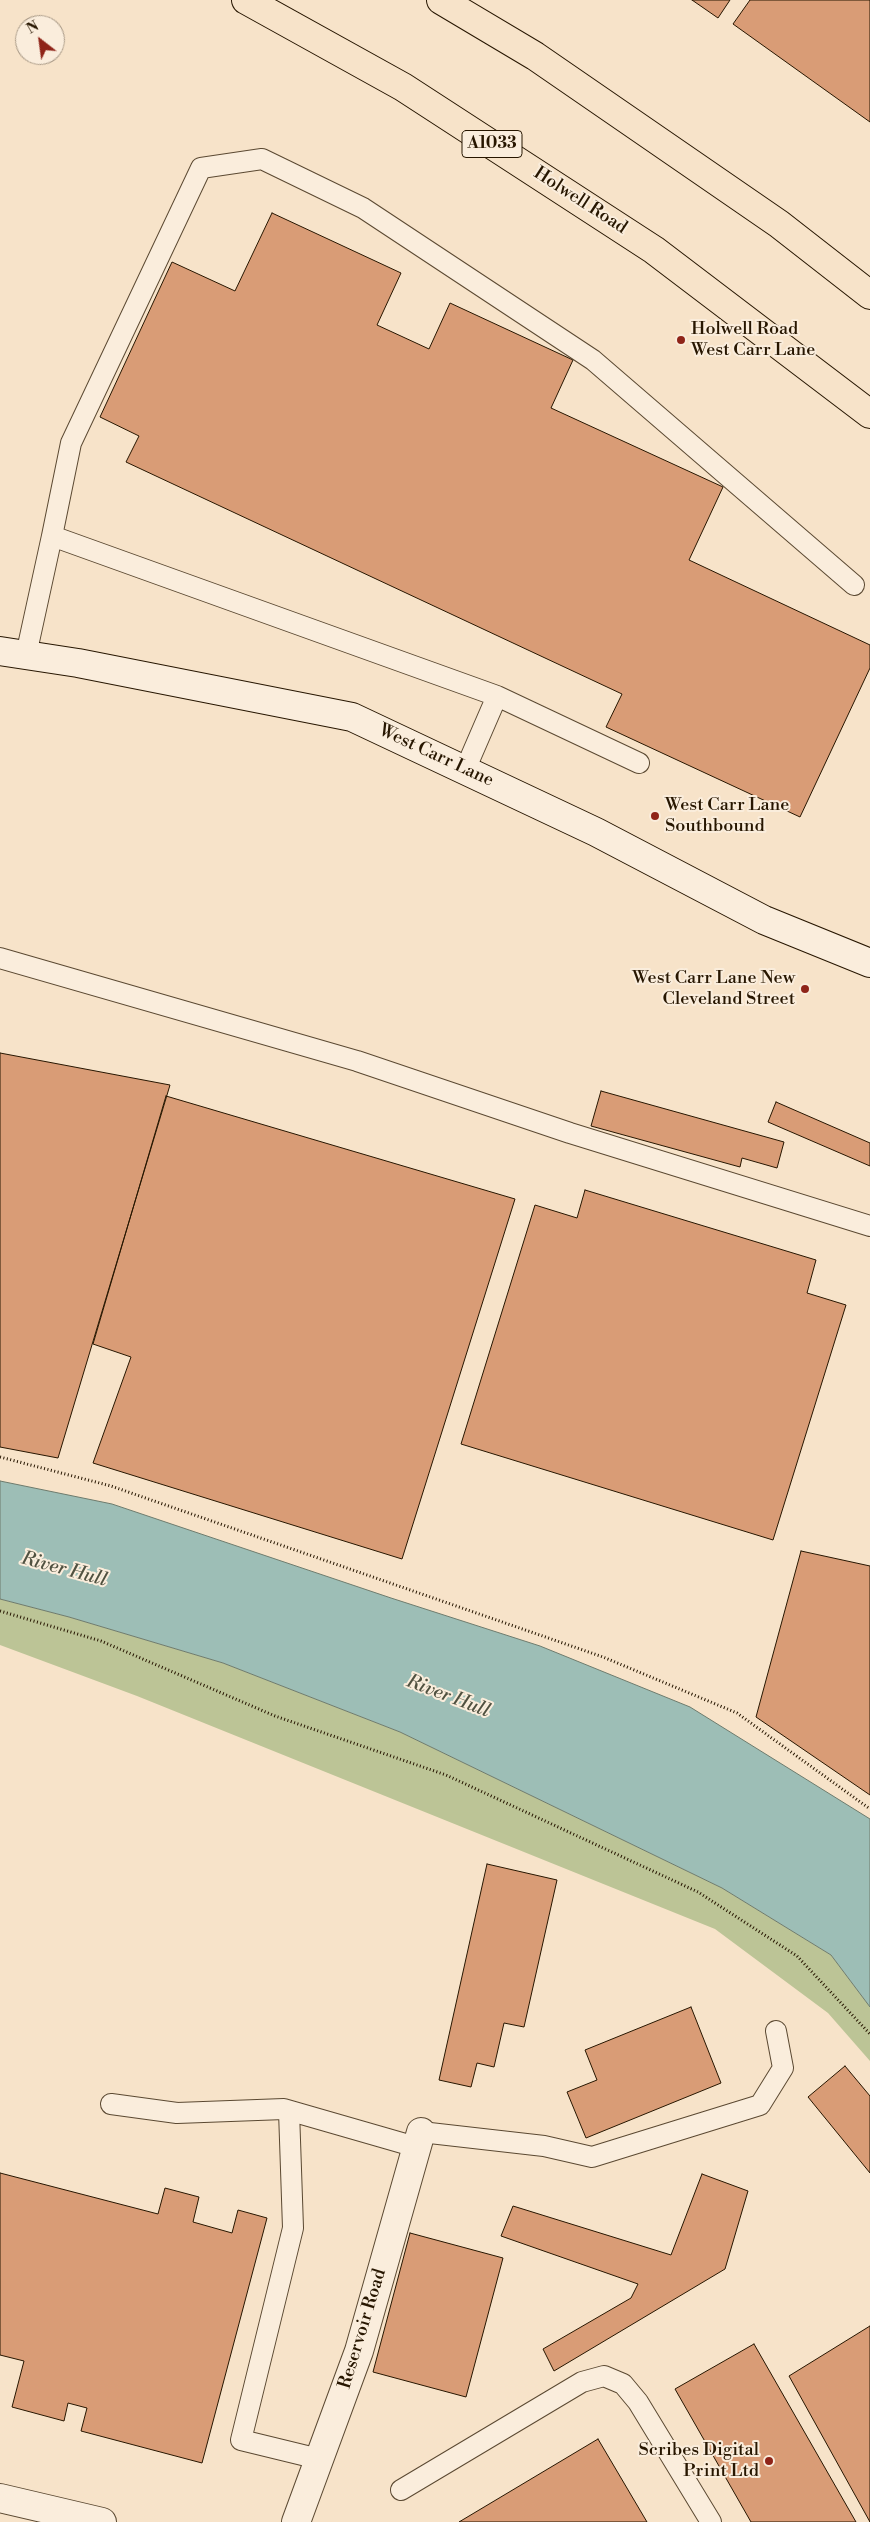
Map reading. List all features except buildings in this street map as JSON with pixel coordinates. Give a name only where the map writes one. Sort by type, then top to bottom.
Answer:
[{"type":"highway","name":"Holwell Road","points":[[246,0],[403,87],[561,188],[654,250],[870,414]]},
{"type":"highway","points":[[441,0],[535,56],[778,224],[870,295]]},
{"type":"street","name":"West Carr Lane","points":[[13,653],[352,717],[596,832],[764,920],[842,950],[870,963]]},
{"type":"street","name":"West Carr Lane","points":[[842,950],[870,952]]},
{"type":"street","name":"Reservoir Road","points":[[296,2522],[358,2351],[418,2140]]},
{"type":"street","points":[[0,2498],[102,2522]]},
{"type":"lane","points":[[13,653],[52,536],[71,443],[201,168],[262,159],[363,208],[593,360],[854,584]]},
{"type":"lane","points":[[52,536],[497,696],[639,763]]},
{"type":"lane","points":[[465,770],[497,696]]},
{"type":"lane","points":[[0,958],[348,1058],[570,1133],[870,1226]]},
{"type":"lane","points":[[111,2104],[177,2113],[284,2109],[418,2140],[544,2146],[592,2157],[760,2105],[783,2068],[776,2030]]},
{"type":"lane","points":[[289,2111],[294,2228],[240,2440],[319,2459]]},
{"type":"lane","points":[[401,2490],[582,2382],[604,2376],[623,2384],[638,2402],[711,2522]]},
{"type":"path","points":[[0,1457],[111,1486],[603,1657],[737,1713],[870,1810]]},
{"type":"path","points":[[0,1610],[101,1641],[275,1716],[446,1775],[698,1892],[797,1956],[870,2034]]},
{"type":"green space","points":[[0,1599],[69,1617],[223,1663],[400,1732],[722,1888],[831,1955],[870,2007],[870,2061],[828,2013],[715,1929],[137,1696],[0,1645]]},
{"type":"water","name":"River Hull","points":[[0,1481],[112,1504],[540,1646],[690,1707],[870,1819],[870,2007],[831,1955],[722,1888],[400,1732],[223,1663],[69,1617],[0,1599]]},
{"type":"place","name":"Holwell Road West Carr Lane","points":[[681,340]]},
{"type":"place","name":"West Carr Lane Southbound","points":[[655,816]]},
{"type":"place","name":"West Carr Lane New Cleveland Street","points":[[805,989]]},
{"type":"place","name":"Scribes Digital Print Ltd","points":[[769,2461]]}]
